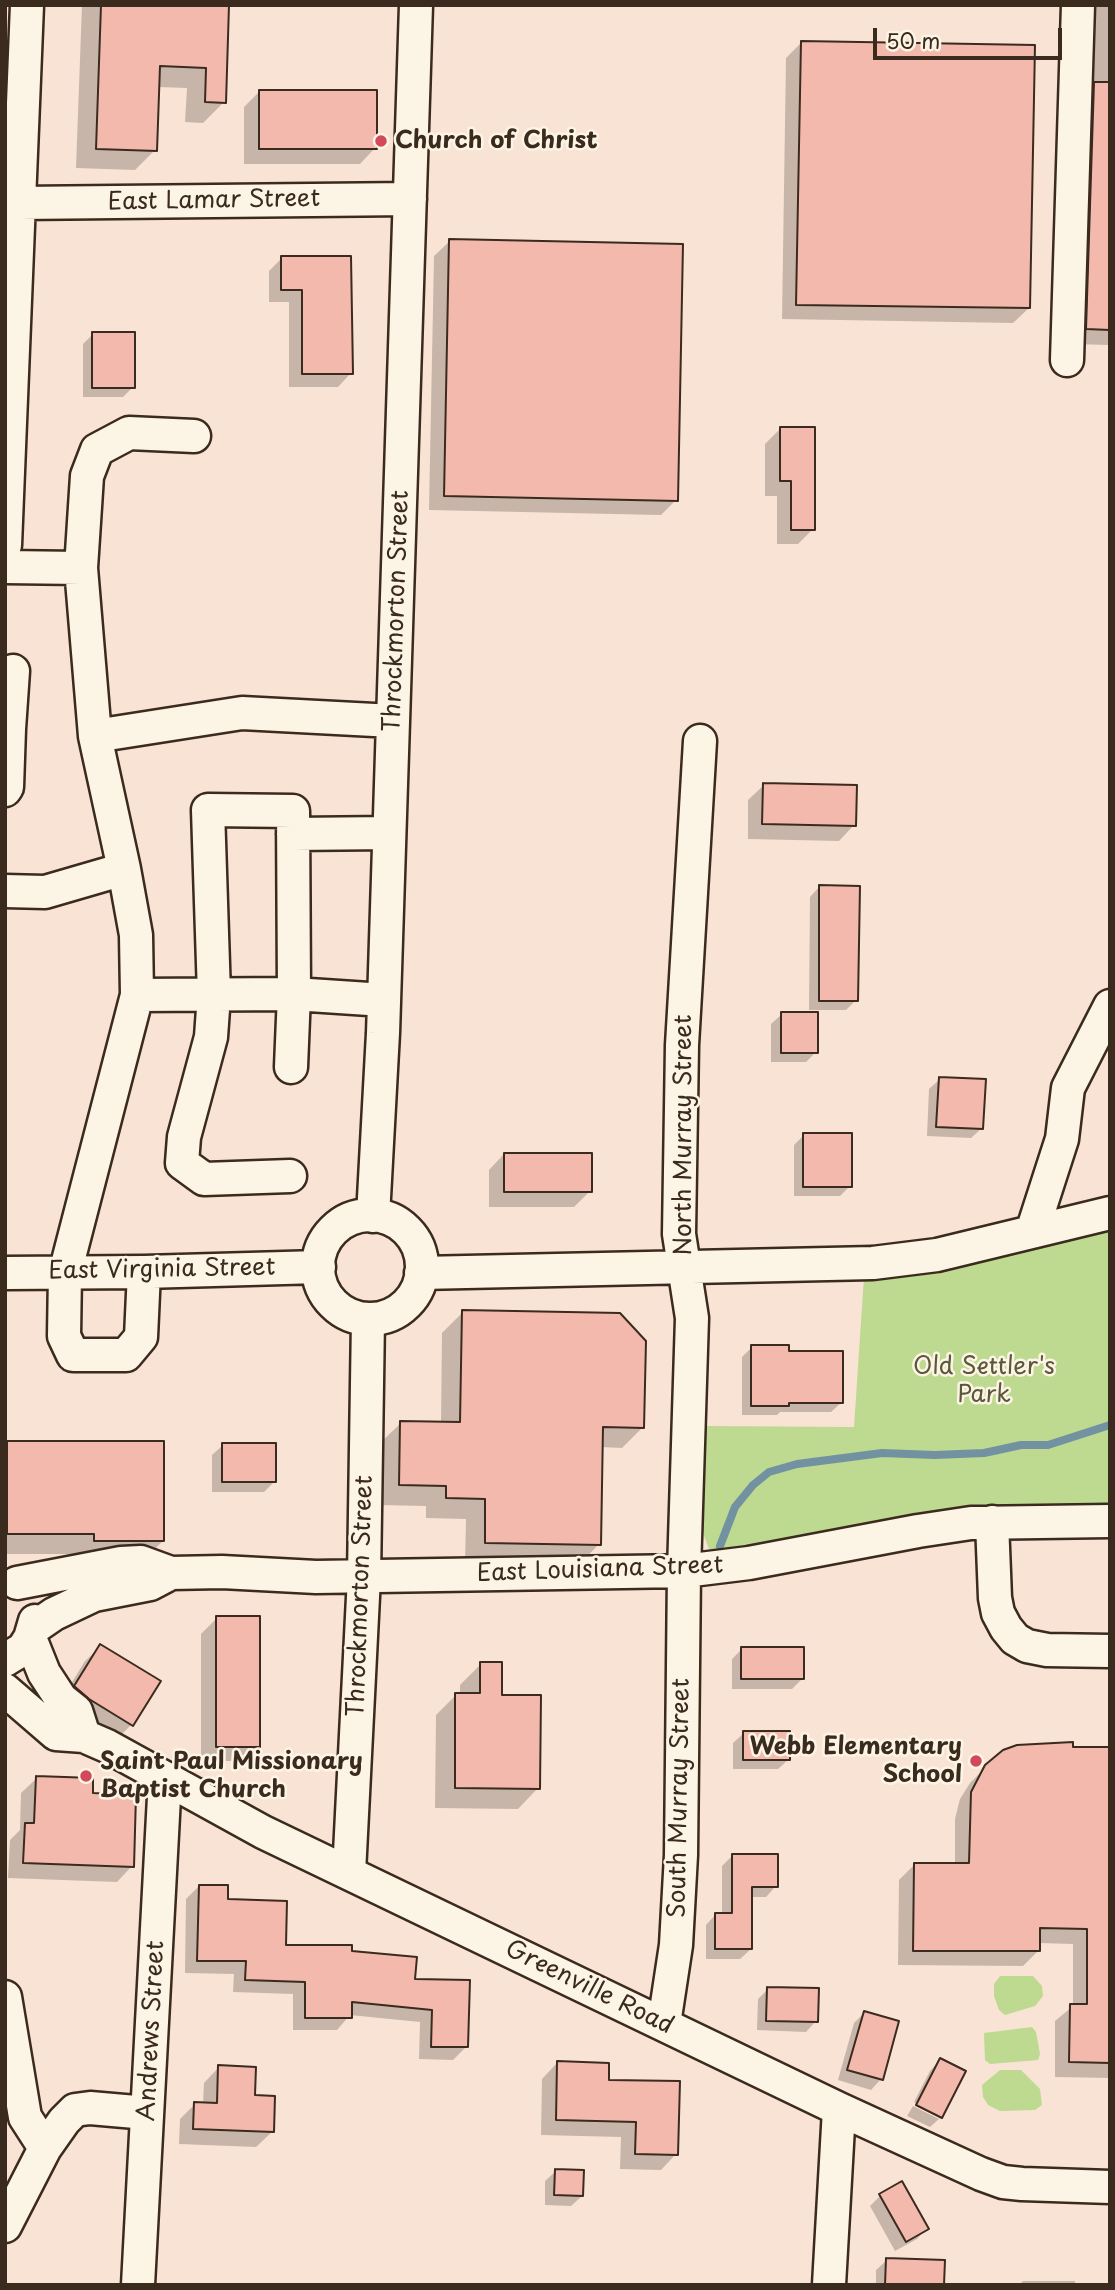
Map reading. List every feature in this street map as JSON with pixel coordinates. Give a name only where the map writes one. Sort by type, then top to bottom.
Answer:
[{"type":"street","points":[[5,545],[8,417],[27,5]]},
{"type":"street","name":"Throckmorton Street","points":[[373,1216],[384,999],[416,5]]},
{"type":"street","points":[[1067,360],[1078,5]]},
{"type":"street","name":"East Lamar Street","points":[[19,203],[410,199]]},
{"type":"street","points":[[144,1272],[141,1337],[126,1355],[73,1355],[64,1336],[65,1273],[137,995],[136,935],[95,736],[81,568],[87,476],[97,450],[129,433],[194,436]]},
{"type":"street","points":[[5,567],[81,568]]},
{"type":"street","points":[[5,790],[13,671]]},
{"type":"street","points":[[95,736],[242,713],[393,721]]},
{"type":"street","name":"North Murray Street","points":[[684,1571],[692,1318],[679,1234],[682,1045],[700,741]]},
{"type":"street","points":[[290,1176],[204,1179],[182,1163],[184,1137],[211,1037],[214,995],[208,810],[293,811],[294,995],[291,1067]]},
{"type":"street","points":[[293,834],[389,833]]},
{"type":"street","points":[[5,891],[45,892],[124,869]]},
{"type":"street","points":[[137,995],[294,995],[384,999]]},
{"type":"street","points":[[1032,1232],[1062,1139],[1068,1088],[1110,1006]]},
{"type":"street","points":[[421,1273],[873,1263],[937,1255],[1110,1213]]},
{"type":"street","points":[[373,1216],[396,1222],[410,1233],[419,1247],[423,1265],[413,1297],[401,1310],[385,1317],[368,1319],[351,1315],[336,1307],[325,1294],[318,1267],[323,1245],[333,1231],[346,1221],[373,1216]]},
{"type":"street","name":"East Virginia Street","points":[[5,1273],[318,1267]]},
{"type":"street","name":"Throckmorton Street","points":[[349,1873],[364,1577],[368,1319]]},
{"type":"street","name":"East Louisiana Street","points":[[11,1580],[141,1562],[171,1573],[222,1572],[316,1577],[684,1571],[749,1563],[918,1531],[992,1522],[1110,1521]]},
{"type":"street","points":[[992,1522],[995,1598],[1002,1621],[1015,1639],[1027,1646],[1047,1650],[1110,1651]]},
{"type":"street","name":"South Murray Street","points":[[664,2024],[680,1902],[684,1571]]},
{"type":"street","name":"East Louisiana Street","points":[[5,1660],[23,1648],[32,1633],[54,1614],[94,1595],[150,1584],[171,1573]]},
{"type":"street","points":[[11,1580],[26,1591],[32,1602],[35,1614],[32,1633],[44,1672],[61,1699],[76,1711],[85,1736]]},
{"type":"street","name":"Greenville Road","points":[[5,1690],[56,1734],[85,1736],[107,1746],[263,1832],[839,2109],[981,2174],[1003,2182],[1110,2188]]},
{"type":"street","name":"Andrews Street","points":[[138,2285],[165,1778]]},
{"type":"street","points":[[5,1997],[25,2117],[45,2148]]},
{"type":"street","points":[[5,2226],[45,2148],[75,2110],[90,2108],[147,2113]]},
{"type":"street","points":[[830,2285],[839,2109]]},
{"type":"green space","name":"Old Settler's Park","points":[[1110,1228],[1110,1504],[960,1508],[731,1549],[709,1549],[701,1519],[706,1426],[854,1427],[864,1277]]},
{"type":"green space","points":[[1000,1976],[1033,1976],[1042,1986],[1043,1996],[1035,2006],[1005,2015],[999,2010],[994,1996],[994,1984]]},
{"type":"green space","points":[[1032,2027],[1036,2032],[1040,2054],[1038,2060],[990,2064],[985,2060],[984,2033]]},
{"type":"green space","points":[[1000,2070],[1021,2070],[1040,2089],[1042,2105],[1035,2110],[1000,2111],[988,2105],[983,2097],[982,2085]]},
{"type":"building","points":[[101,5],[229,5],[226,103],[205,102],[206,68],[160,66],[157,151],[96,149]]},
{"type":"building","points":[[801,41],[1035,45],[1030,308],[796,305]]},
{"type":"building","points":[[1094,82],[1110,82],[1110,330],[1086,329]]},
{"type":"building","points":[[259,90],[377,90],[377,149],[259,149]]},
{"type":"building","points":[[449,239],[683,244],[678,501],[444,496]]},
{"type":"building","points":[[281,256],[351,256],[353,374],[302,374],[302,290],[281,290]]},
{"type":"building","points":[[92,332],[135,332],[135,388],[92,388]]},
{"type":"building","points":[[780,427],[815,427],[815,530],[791,530],[791,481],[780,481]]},
{"type":"building","points":[[763,783],[857,785],[856,826],[762,824]]},
{"type":"building","points":[[819,885],[860,886],[858,1001],[819,1001]]},
{"type":"building","points":[[781,1012],[818,1012],[818,1053],[781,1053]]},
{"type":"building","points":[[939,1077],[986,1079],[983,1129],[936,1127]]},
{"type":"building","points":[[803,1133],[852,1133],[852,1187],[803,1187]]},
{"type":"building","points":[[504,1153],[592,1153],[592,1192],[504,1192]]},
{"type":"building","points":[[462,1310],[620,1313],[646,1341],[644,1428],[603,1427],[601,1545],[485,1543],[485,1499],[446,1498],[446,1486],[399,1485],[400,1421],[460,1422]]},
{"type":"building","points":[[751,1345],[789,1345],[789,1351],[843,1351],[843,1403],[751,1406]]},
{"type":"building","points":[[7,1441],[164,1441],[164,1541],[94,1541],[94,1534],[7,1534]]},
{"type":"building","points":[[222,1443],[276,1443],[276,1482],[222,1482]]},
{"type":"building","points":[[216,1616],[260,1616],[260,1747],[216,1747]]},
{"type":"building","points":[[100,1644],[161,1681],[133,1726],[89,1699],[74,1686]]},
{"type":"building","points":[[741,1647],[804,1647],[804,1679],[741,1679]]},
{"type":"building","points":[[480,1662],[502,1662],[502,1695],[541,1695],[540,1789],[455,1788],[455,1693],[480,1693]]},
{"type":"building","points":[[743,1731],[790,1731],[790,1760],[743,1760]]},
{"type":"building","points":[[1073,1742],[1073,1747],[1110,1747],[1110,2063],[1069,2062],[1070,2004],[1087,2004],[1087,1929],[1040,1928],[1040,1951],[913,1951],[914,1863],[969,1863],[971,1792],[985,1765],[1003,1750],[1017,1745]]},
{"type":"building","points":[[36,1776],[93,1778],[93,1793],[136,1795],[134,1867],[23,1863],[25,1823],[34,1823]]},
{"type":"building","points":[[732,1854],[778,1854],[778,1887],[752,1887],[752,1949],[715,1949],[715,1913],[732,1913]]},
{"type":"building","points":[[199,1885],[228,1885],[228,1899],[287,1901],[286,1945],[352,1945],[352,1951],[417,1957],[415,1979],[470,1980],[468,2047],[431,2047],[432,2010],[352,2002],[352,2018],[305,2018],[305,1982],[245,1980],[246,1961],[197,1961]]},
{"type":"building","points":[[767,1987],[819,1988],[818,2022],[766,2021]]},
{"type":"building","points":[[864,2011],[899,2021],[883,2080],[847,2070]]},
{"type":"building","points":[[940,2058],[966,2071],[942,2118],[916,2105]]},
{"type":"building","points":[[557,2061],[609,2063],[609,2080],[680,2081],[678,2155],[635,2154],[636,2122],[556,2120]]},
{"type":"building","points":[[218,2065],[256,2067],[255,2095],[275,2096],[274,2132],[193,2129],[194,2102],[217,2103]]},
{"type":"building","points":[[555,2169],[584,2170],[583,2196],[554,2195]]},
{"type":"building","points":[[902,2181],[929,2229],[906,2242],[879,2194]]},
{"type":"building","points":[[886,2258],[945,2260],[944,2285],[885,2285]]},
{"type":"waterway","points":[[720,1546],[735,1507],[753,1485],[769,1472],[797,1464],[882,1453],[984,1453],[1021,1445],[1048,1445],[1110,1425]]},
{"type":"place","name":"Church of Christ","points":[[381,141]]},
{"type":"place","name":"Webb Elementary School","points":[[976,1761]]},
{"type":"place","name":"Saint Paul Missionary Baptist Church","points":[[86,1776]]}]
